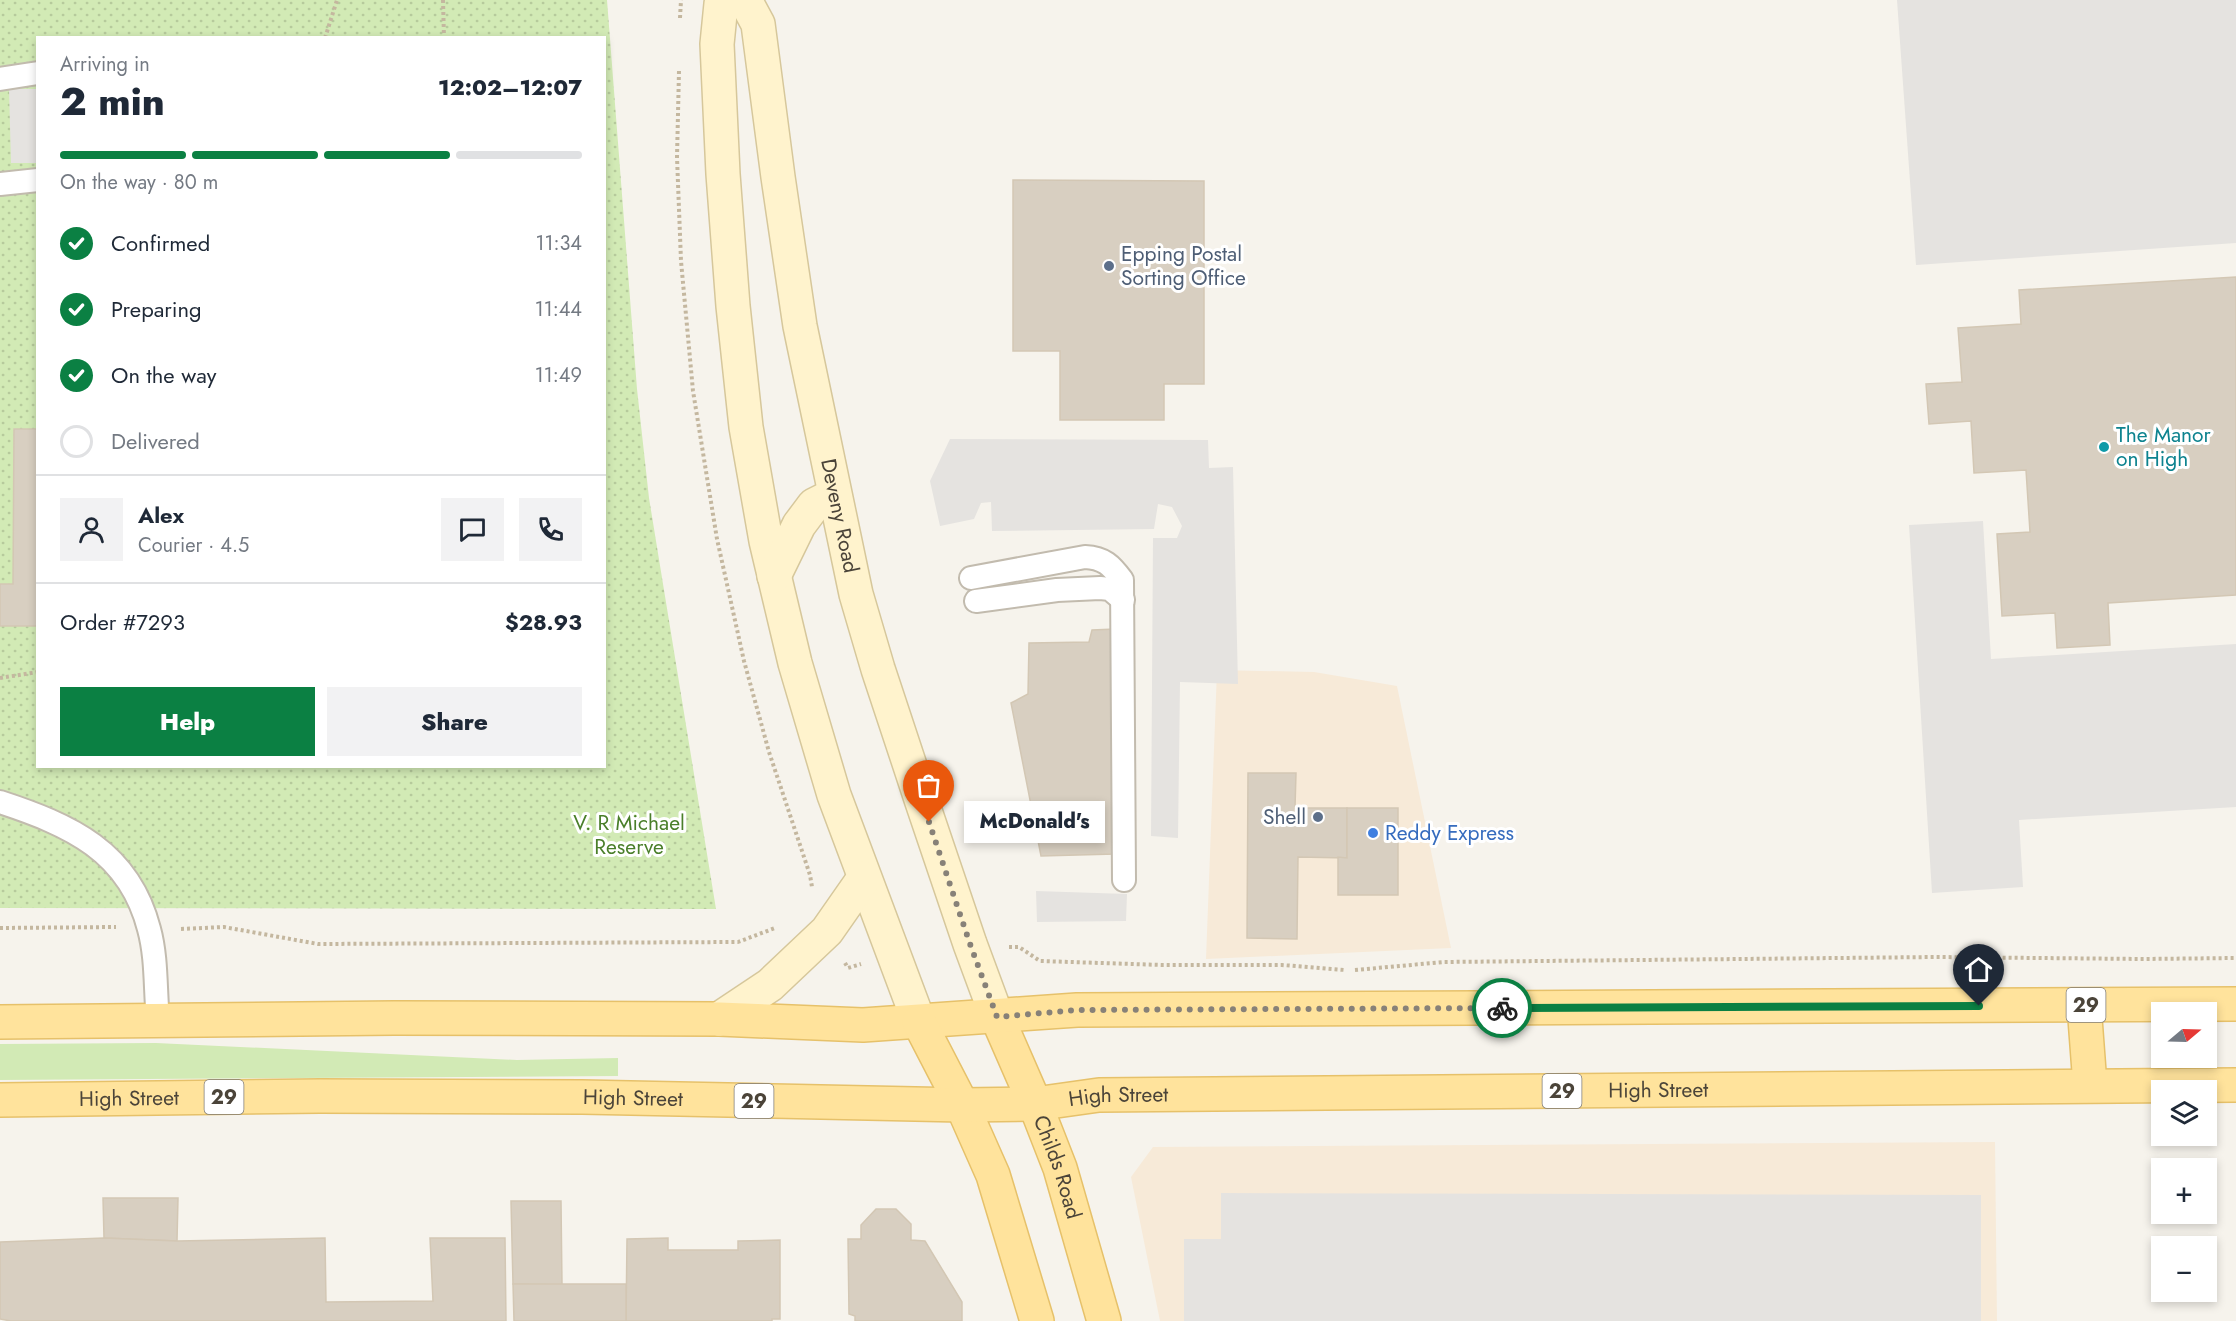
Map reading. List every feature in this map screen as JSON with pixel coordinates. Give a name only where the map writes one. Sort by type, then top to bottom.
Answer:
[{"type":"main road","name":"29","points":[[0,1022],[382,1018],[719,1019],[864,1025],[1077,1010],[2236,1004]]},
{"type":"main road","points":[[2084,1005],[2090,1085]]},
{"type":"main road","name":"Childs Road","points":[[997,1017],[1060,1168],[1104,1321]]},
{"type":"main road","points":[[919,1022],[962,1105],[993,1175],[1037,1321]]},
{"type":"main road","name":"High Street","points":[[0,1100],[320,1096],[582,1097],[962,1105],[1035,1104],[1099,1095],[2236,1085]]},
{"type":"street","points":[[724,0],[721,4],[717,44],[723,174],[733,306],[746,427],[774,576],[795,663],[825,765],[864,878],[919,1022]]},
{"type":"street","name":"Deveny Road","points":[[745,0],[758,24],[800,326],[856,594],[878,669],[970,944],[997,1017]]},
{"type":"street","points":[[774,576],[809,511],[814,505],[834,495]]},
{"type":"street","points":[[719,1019],[770,985],[827,931],[864,878]]},
{"type":"lane","points":[[0,79],[36,73]]},
{"type":"lane","points":[[0,184],[36,180]]},
{"type":"lane","points":[[971,578],[1095,557],[1106,561],[1122,580],[1124,880]]},
{"type":"lane","points":[[976,602],[1057,590],[1100,588],[1110,589],[1123,600]]},
{"type":"lane","points":[[0,802],[28,811],[77,833],[110,857],[122,870],[149,927],[158,1020]]},
{"type":"path","points":[[326,36],[337,0]]},
{"type":"path","points":[[443,0],[444,36]]},
{"type":"path","points":[[0,678],[36,672]]},
{"type":"path","points":[[0,927],[176,929],[224,927],[318,944],[738,942],[782,925]]},
{"type":"path","points":[[827,931],[848,968],[893,953]]},
{"type":"path","points":[[970,944],[1019,947],[1040,961],[1163,965],[1282,965],[1352,970],[1444,962],[1924,957],[2236,958]]},
{"type":"shaded area","points":[[1897,0],[2236,0],[2236,243],[1916,265]]},
{"type":"shaded area","points":[[9,89],[36,89],[36,163],[11,163]]},
{"type":"shaded area","points":[[950,439],[1208,440],[1209,468],[1233,467],[1238,684],[1180,682],[1178,838],[1151,836],[1153,538],[1177,538],[1182,526],[1172,507],[1158,504],[1154,529],[992,531],[991,502],[981,503],[974,519],[940,526],[930,481]]},
{"type":"shaded area","points":[[1983,521],[1991,659],[2236,644],[2236,807],[2019,820],[2023,887],[1932,893],[1909,525]]},
{"type":"shaded area","name":"Shell","points":[[1217,670],[1314,672],[1397,686],[1451,948],[1206,959]]},
{"type":"shaded area","points":[[1036,891],[1127,894],[1126,921],[1037,922]]},
{"type":"shaded area","points":[[1995,1142],[1997,1321],[1160,1321],[1131,1177],[1153,1147]]},
{"type":"shaded area","points":[[1221,1193],[1981,1195],[1981,1321],[1184,1321],[1184,1239],[1221,1239]]},
{"type":"green space","name":"V. R Michael Reserve","points":[[0,0],[607,0],[637,389],[649,498],[716,909],[0,908]]},
{"type":"green space","points":[[156,1043],[517,1060],[618,1058],[618,1076],[0,1080],[0,1044]]},
{"type":"building","name":"Epping Postal Sorting Office","points":[[1013,180],[1204,181],[1204,384],[1164,384],[1164,420],[1060,420],[1060,351],[1013,351]]},
{"type":"building","name":"The Manor on High","points":[[2236,277],[2236,595],[2108,603],[2110,645],[2057,648],[2055,613],[2002,616],[1997,534],[2030,532],[2026,470],[1974,473],[1971,421],[1929,424],[1926,384],[1962,382],[1958,328],[2021,324],[2019,290]]},
{"type":"building","points":[[14,429],[36,429],[36,626],[0,626],[0,584],[13,584]]},
{"type":"building","points":[[1115,629],[1115,854],[1041,856],[1011,703],[1028,694],[1029,643],[1089,642],[1092,630]]},
{"type":"building","points":[[1248,773],[1296,773],[1295,808],[1347,808],[1347,858],[1298,857],[1297,939],[1247,938]]},
{"type":"building","name":"Reddy Express","points":[[1347,808],[1398,808],[1398,895],[1338,895],[1338,857],[1347,858]]},
{"type":"building","points":[[103,1198],[178,1198],[177,1241],[104,1238]]},
{"type":"building","points":[[511,1201],[561,1201],[562,1285],[513,1284]]},
{"type":"building","points":[[876,1209],[896,1209],[911,1224],[911,1240],[925,1241],[962,1302],[962,1321],[855,1321],[855,1316],[849,1314],[848,1239],[861,1239],[861,1225]]},
{"type":"building","points":[[104,1238],[177,1241],[325,1238],[326,1302],[433,1301],[430,1238],[505,1238],[506,1321],[11,1321],[0,1319],[0,1242]]},
{"type":"building","points":[[668,1238],[668,1250],[738,1250],[738,1241],[780,1240],[780,1319],[772,1319],[772,1321],[626,1321],[627,1239]]},
{"type":"building","points":[[513,1284],[626,1284],[626,1321],[514,1321]]},
{"type":"way so far","points":[[929,822],[997,1017],[1077,1010],[1502,1008]]},
{"type":"place","name":"Epping Postal Sorting Office","points":[[1109,266]]},
{"type":"place","name":"The Manor on High","points":[[2104,447]]},
{"type":"place","name":"Shell","points":[[1318,817]]},
{"type":"place","name":"McDonald's","points":[[929,822]]},
{"type":"place","name":"Reddy Express","points":[[1373,833]]},
{"type":"route","points":[[1502,1008],[1979,1006]]}]
